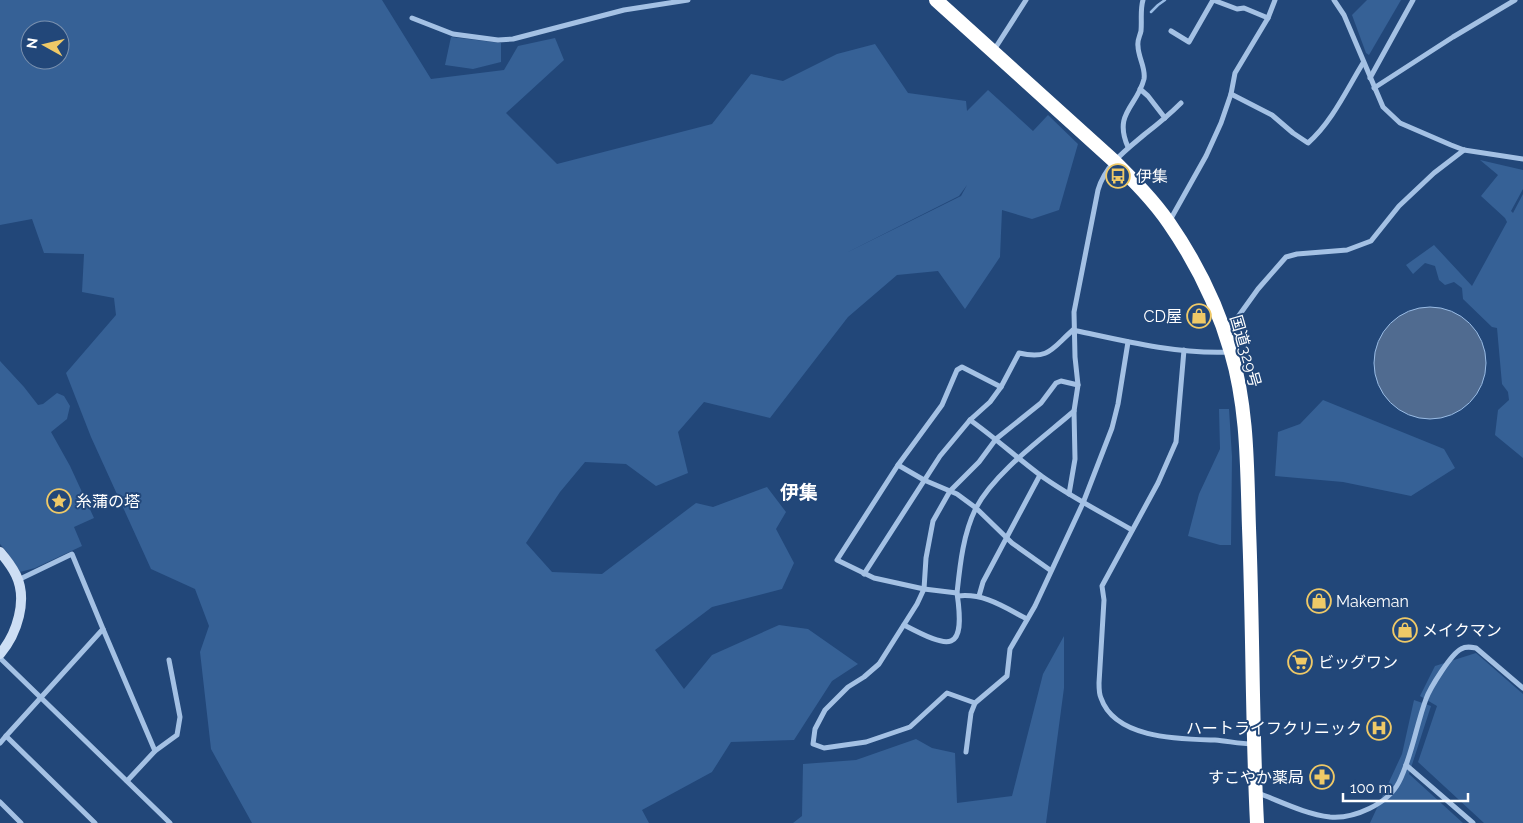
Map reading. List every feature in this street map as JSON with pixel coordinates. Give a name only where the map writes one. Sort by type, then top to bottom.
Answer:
[{"type":"highway","name":"国道329号","points":[[936,0],[1114,161],[1142,190],[1169,223],[1187,252],[1203,281],[1224,328],[1245,416],[1252,598],[1257,823]]},
{"type":"street","points":[[412,18],[453,34],[498,40],[513,39],[624,10],[688,0]]},
{"type":"street","points":[[993,51],[1026,0]]},
{"type":"street","points":[[1128,147],[1124,139],[1124,118],[1140,89],[1144,75],[1137,44],[1141,30],[1143,0]]},
{"type":"street","points":[[1171,31],[1189,42],[1213,0],[1237,9],[1244,8],[1268,18]]},
{"type":"street","points":[[1169,223],[1222,123],[1235,73],[1268,18],[1275,0]]},
{"type":"street","points":[[1334,0],[1344,15],[1383,107],[1400,123],[1412,130],[1464,150],[1523,159]]},
{"type":"street","points":[[1370,78],[1413,0]]},
{"type":"street","points":[[1374,88],[1515,0]]},
{"type":"street","points":[[1231,94],[1272,115],[1293,133],[1308,142],[1328,120],[1363,63]]},
{"type":"street","points":[[1140,89],[1165,118]]},
{"type":"street","points":[[1069,494],[1075,459],[1074,411],[1078,385],[1074,312],[1098,190],[1102,177],[1114,161],[1181,103]]},
{"type":"street","points":[[1224,328],[1235,321],[1258,289],[1286,257],[1297,254],[1347,250],[1371,240],[1399,206],[1464,150]]},
{"type":"street","points":[[1074,330],[1128,342],[1184,350],[1231,352]]},
{"type":"street","points":[[864,574],[940,456],[970,420],[990,402],[1001,387],[1019,353],[1033,356],[1042,355],[1051,350],[1074,330]]},
{"type":"street","points":[[966,752],[971,713],[975,703],[1007,676],[1010,649],[1035,606],[1082,504],[1112,428],[1118,404],[1128,342]]},
{"type":"street","points":[[1184,350],[1176,442],[1102,586],[1104,600],[1099,683],[1100,697],[1110,714],[1128,726],[1153,735],[1190,740],[1216,740],[1254,744]]},
{"type":"street","points":[[1001,387],[962,367],[957,370],[942,405],[898,465],[842,549],[837,560],[874,578],[924,589],[979,596],[993,600],[1026,619]]},
{"type":"street","points":[[975,703],[947,694],[910,727],[866,742],[824,748],[813,744],[815,729],[825,710],[842,692],[879,664],[924,589],[926,558],[933,521],[950,491],[979,462],[996,438],[1041,403],[1056,383],[1061,381],[1078,385]]},
{"type":"street","points":[[904,625],[935,640],[947,642],[957,638],[959,630],[958,594],[965,540],[976,508],[987,490],[1019,458],[1074,411]]},
{"type":"street","points":[[970,420],[996,438],[1040,475],[1082,504],[1132,530]]},
{"type":"street","points":[[898,465],[924,480],[957,494],[976,508],[1007,538],[1050,570]]},
{"type":"street","points":[[979,596],[983,582],[1040,475]]},
{"type":"street","points":[[0,552],[18,580],[20,604],[18,617],[8,644],[0,654]]},
{"type":"street","points":[[18,580],[72,554],[155,750]]},
{"type":"street","points":[[0,743],[103,629]]},
{"type":"street","points":[[1255,792],[1308,812],[1330,817],[1355,814],[1380,802],[1398,784],[1406,765],[1426,697],[1448,662],[1461,649],[1476,648],[1523,688]]},
{"type":"street","points":[[0,658],[170,823]]},
{"type":"street","points":[[126,781],[155,750],[178,734],[180,717],[169,660]]},
{"type":"street","points":[[6,736],[95,823]]},
{"type":"street","points":[[1406,765],[1473,823]]},
{"type":"street","points":[[0,802],[21,823]]},
{"type":"shaded area","points":[[0,0],[382,0],[431,79],[504,70],[518,46],[555,38],[564,60],[506,113],[557,164],[712,124],[751,74],[783,81],[837,54],[875,44],[908,93],[966,101],[967,111],[988,90],[1033,131],[1048,115],[1078,144],[1059,210],[1032,219],[1002,210],[1000,257],[965,309],[938,271],[897,275],[848,317],[770,418],[704,402],[678,432],[688,473],[656,486],[626,464],[585,462],[560,492],[526,543],[552,572],[602,574],[696,503],[713,507],[767,487],[786,512],[776,529],[794,563],[782,589],[712,607],[655,650],[684,689],[712,655],[779,625],[808,629],[858,664],[832,681],[794,740],[731,742],[712,772],[642,810],[649,823],[252,823],[211,749],[200,652],[209,626],[195,589],[151,569],[91,437],[66,373],[116,315],[114,298],[82,292],[84,254],[44,253],[32,219],[0,225]],"holes":[[[967,185],[961,196],[846,253],[959,196]]]},
{"type":"shaded area","points":[[1367,0],[1401,0],[1369,55],[1366,53],[1352,15]]},
{"type":"shaded area","points":[[451,37],[501,43],[501,62],[473,69],[445,65]]},
{"type":"shaded area","points":[[1480,160],[1523,170],[1523,189],[1511,211],[1513,213],[1523,194],[1523,458],[1495,435],[1498,410],[1509,400],[1508,392],[1502,384],[1497,328],[1492,327],[1463,299],[1462,288],[1454,282],[1445,285],[1439,280],[1435,266],[1425,263],[1413,274],[1406,265],[1434,245],[1472,286],[1507,222],[1481,196],[1498,175]]},
{"type":"shaded area","points":[[1430,307],[1441,308],[1451,312],[1469,324],[1481,342],[1485,352],[1485,374],[1481,384],[1469,402],[1451,414],[1441,418],[1430,419],[1419,418],[1409,414],[1391,402],[1379,384],[1375,374],[1374,363],[1375,352],[1379,342],[1391,324],[1409,312],[1419,308]]},
{"type":"shaded area","points":[[0,361],[38,405],[43,404],[57,393],[64,396],[70,406],[67,419],[51,432],[70,466],[94,518],[74,527],[82,546],[35,568],[20,572],[0,544]]},
{"type":"shaded area","points":[[1323,400],[1444,449],[1455,468],[1411,496],[1343,482],[1275,476],[1278,432],[1300,424]]},
{"type":"shaded area","points":[[1219,409],[1229,409],[1232,457],[1231,545],[1220,545],[1188,536],[1199,494],[1220,449]]},
{"type":"shaded area","points":[[1064,636],[1064,688],[1046,823],[793,823],[802,816],[803,764],[856,760],[916,739],[932,748],[955,753],[957,803],[1012,796],[1043,674]]},
{"type":"shaded area","points":[[1476,653],[1523,694],[1523,823],[1484,823],[1418,762],[1437,706],[1420,696],[1435,666]]},
{"type":"shaded area","points":[[1414,700],[1431,706],[1409,774],[1463,823],[1370,823],[1402,754]]},
{"type":"waterway","points":[[1151,12],[1165,0]]},
{"type":"place","name":"伊集","points":[[1118,176]]},
{"type":"place","name":"CD屋","points":[[1199,316]]},
{"type":"place","name":"糸蒲の塔","points":[[59,501]]},
{"type":"place","name":"Makeman","points":[[1319,601]]},
{"type":"place","name":"メイクマン","points":[[1405,630]]},
{"type":"place","name":"ビッグワン","points":[[1300,662]]},
{"type":"place","name":"ハートライフクリニック","points":[[1379,728]]},
{"type":"place","name":"すこやか薬局","points":[[1322,777]]},
{"type":"district","name":"伊集","points":[[799,492]]}]
